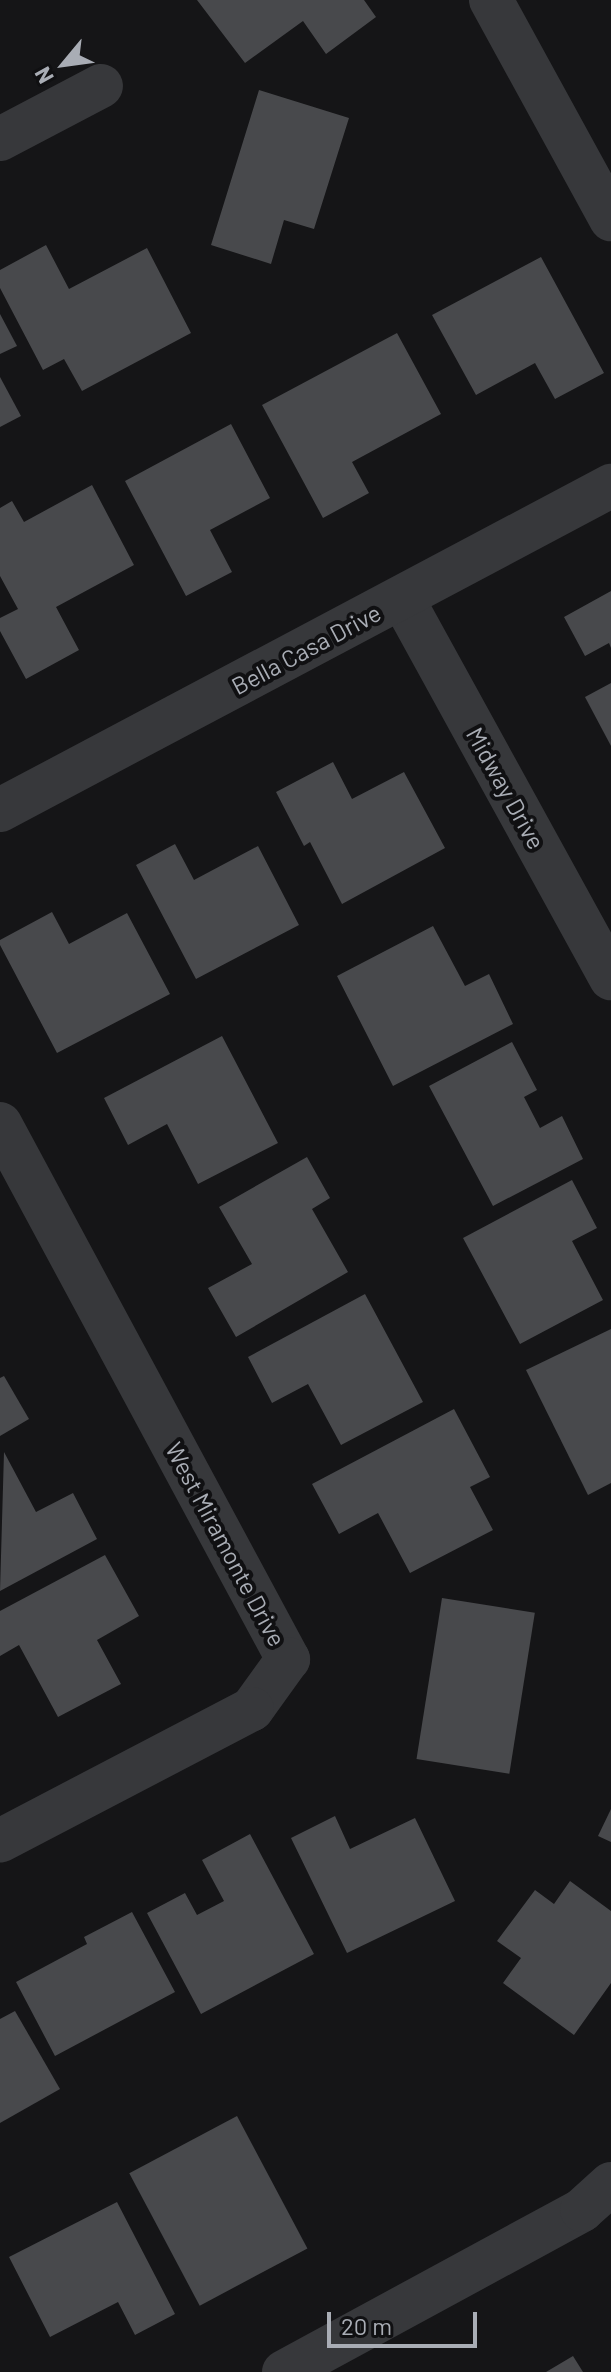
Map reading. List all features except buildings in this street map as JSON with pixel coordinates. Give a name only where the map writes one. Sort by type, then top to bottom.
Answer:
[{"type":"street","points":[[491,0],[611,219]]},
{"type":"street","points":[[0,139],[101,86]]},
{"type":"street","name":"Bella Casa Drive","points":[[0,810],[611,486]]},
{"type":"street","name":"Midway Drive","points":[[402,598],[611,978]]},
{"type":"street","name":"West Miramonte Drive","points":[[0,1124],[288,1659],[252,1709],[0,1841]]},
{"type":"street","points":[[284,2372],[582,2210],[611,2184]]}]
